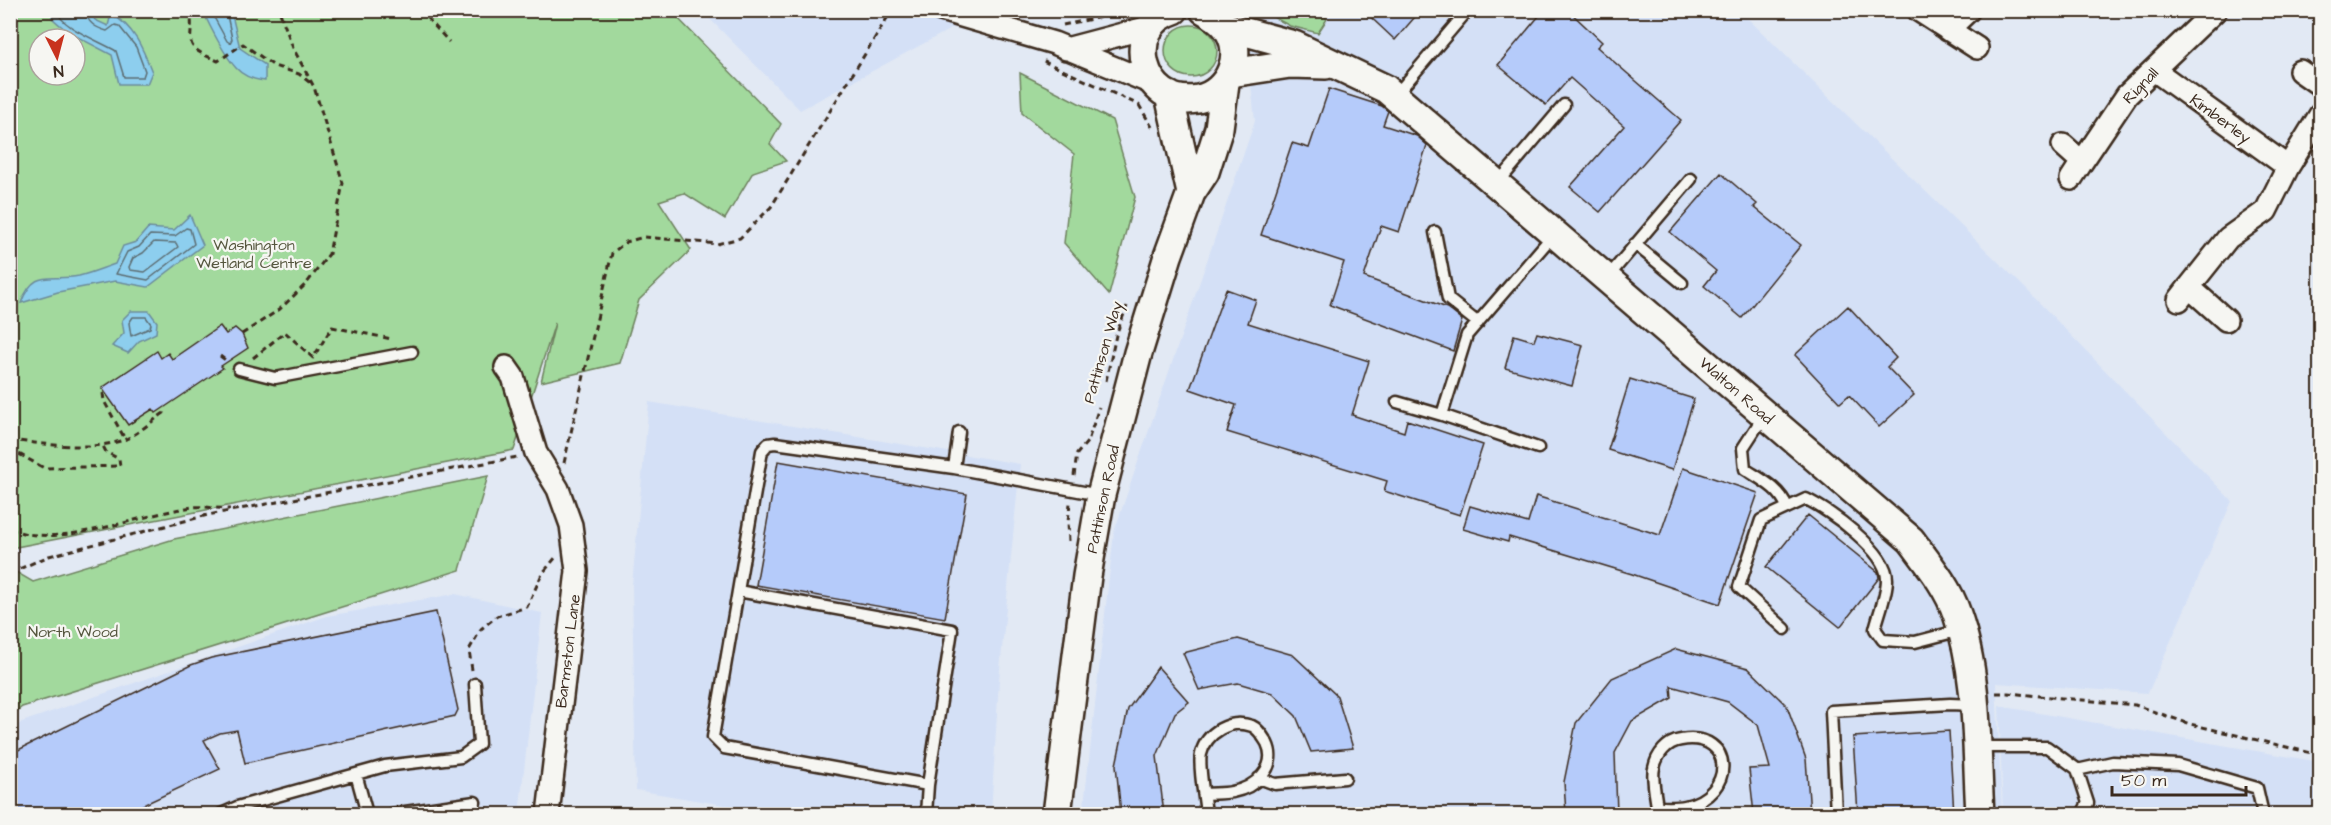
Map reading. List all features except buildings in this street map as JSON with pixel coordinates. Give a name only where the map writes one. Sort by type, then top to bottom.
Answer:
[{"type":"street","points":[[941,10],[1060,46],[1184,99],[1199,99],[1213,93],[1228,78]]},
{"type":"street","points":[[1918,10],[1977,48]]},
{"type":"street","points":[[1948,30],[1969,10]]},
{"type":"street","name":"Rignall","points":[[2063,145],[2076,170],[2127,95],[2210,12]]},
{"type":"street","name":"Walton Road","points":[[1216,16],[1294,45],[1386,89],[1911,540],[1938,578],[1957,613],[1971,668],[1980,814]]},
{"type":"street","name":"Pattinson Road","points":[[1057,814],[1087,576],[1101,495],[1138,353],[1168,256],[1191,193],[1205,172],[1219,128],[1235,50],[1233,38],[1216,16]]},
{"type":"street","points":[[1060,46],[1161,17]]},
{"type":"street","points":[[1161,17],[1145,39],[1143,55],[1146,70],[1162,90],[1191,193]]},
{"type":"street","name":"Walton Road","points":[[1228,78],[1290,64],[1333,65]]},
{"type":"street","name":"Kimberley","points":[[2154,70],[2288,167]]},
{"type":"street","points":[[2300,71],[2320,84]]},
{"type":"street","points":[[2226,320],[2184,294],[2228,238],[2266,211],[2288,167],[2320,115]]},
{"type":"street","name":"Barmston Lane","points":[[506,367],[513,377],[536,453],[558,489],[571,525],[577,571],[548,814]]},
{"type":"lane","points":[[1395,97],[1468,10]]},
{"type":"lane","points":[[1497,184],[1564,105]]},
{"type":"lane","points":[[1606,278],[1690,179]]},
{"type":"lane","points":[[1435,232],[1448,299],[1478,323]]},
{"type":"lane","points":[[1442,415],[1467,335],[1555,234]]},
{"type":"lane","points":[[1635,244],[1682,283]]},
{"type":"lane","points":[[239,369],[274,378],[412,352]]},
{"type":"lane","points":[[1397,402],[1538,448]]},
{"type":"lane","points":[[1765,414],[1743,448],[1744,469],[1768,484],[1784,499],[1787,507]]},
{"type":"lane","points":[[954,468],[959,432]]},
{"type":"lane","points":[[928,785],[724,748],[713,737],[762,450],[768,444],[775,443],[954,468],[1101,495]]},
{"type":"lane","points":[[1785,629],[1739,587],[1761,520],[1806,499],[1821,506],[1854,532],[1877,555],[1887,577],[1875,629],[1882,640],[1915,642],[1961,630]]},
{"type":"lane","points":[[738,591],[952,630],[928,785],[926,814]]},
{"type":"lane","points":[[221,814],[237,807],[385,766],[461,757],[479,744],[475,684]]},
{"type":"lane","points":[[1836,814],[1831,711],[1950,704],[1973,700]]},
{"type":"lane","points":[[1204,794],[1232,793],[1266,773],[1270,760],[1269,747],[1262,734],[1252,726],[1235,725],[1219,728],[1208,739],[1200,756],[1206,814]]},
{"type":"lane","points":[[1688,739],[1705,740],[1715,747],[1722,761],[1723,774],[1719,786],[1708,796],[1685,806],[1658,811],[1653,769],[1661,752],[1672,742],[1688,739]]},
{"type":"lane","points":[[1976,747],[2047,747],[2077,770],[2088,803],[2082,814]]},
{"type":"lane","points":[[2077,770],[2113,762],[2178,765],[2257,788],[2263,814]]},
{"type":"lane","points":[[356,774],[368,814]]},
{"type":"lane","points":[[1259,778],[1275,784],[1345,778]]},
{"type":"lane","points":[[391,814],[475,802],[472,814]]},
{"type":"path","points":[[190,10],[192,23],[189,31],[190,40],[198,53],[218,61],[243,44],[274,66],[299,74],[314,87]]},
{"type":"path","points":[[242,334],[280,309],[307,283],[329,254],[343,183],[314,87],[293,48],[279,10]]},
{"type":"path","points":[[420,10],[449,42]]},
{"type":"path","points":[[558,489],[612,253],[626,242],[644,237],[717,244],[740,238],[771,207],[892,10]]},
{"type":"path","points":[[1118,10],[1111,15],[1061,25],[1060,46],[1045,62],[1139,105],[1156,133]]},
{"type":"path","name":"Pattinson Way","points":[[1104,388],[1116,335],[1128,304]]},
{"type":"path","points":[[220,356],[239,369],[285,332],[313,358],[332,327],[392,339]]},
{"type":"path","points":[[103,393],[104,401],[125,439]]},
{"type":"path","name":"Pattinson Way","points":[[1070,550],[1068,522],[1077,454],[1088,441],[1102,399]]},
{"type":"path","points":[[10,440],[40,444],[102,444],[125,439],[164,413],[162,409]]},
{"type":"path","points":[[10,449],[44,468],[120,466],[119,459],[106,452],[102,444]]},
{"type":"path","points":[[10,573],[49,556],[235,510],[536,453]]},
{"type":"path","points":[[10,529],[45,537],[195,507],[235,510]]},
{"type":"path","points":[[475,684],[469,650],[481,629],[497,616],[527,607],[547,567],[553,559],[573,544]]},
{"type":"path","points":[[1973,700],[2008,693],[2135,705],[2190,724],[2320,755]]},
{"type":"shaded area","points":[[702,11],[984,11],[800,110]]},
{"type":"shaded area","points":[[1243,11],[1740,11],[2025,288],[2232,501],[2148,693],[1996,683],[2002,814],[1083,814],[1114,532],[1255,121]]},
{"type":"shaded area","points":[[649,402],[1020,464],[999,680],[991,814],[777,814],[636,790],[632,585]]},
{"type":"shaded area","points":[[455,594],[542,613],[519,814],[11,814],[10,731],[22,722],[327,616]]},
{"type":"shaded area","points":[[1999,706],[2320,762],[2320,814],[2003,814]]},
{"type":"green space","name":"Washington Wetland Centre","points":[[11,11],[671,11],[781,124],[770,144],[786,161],[753,172],[725,219],[684,193],[659,201],[691,250],[639,300],[620,363],[541,382],[555,323],[514,450],[11,548]]},
{"type":"green space","points":[[1262,11],[1319,11],[1327,19],[1318,33],[1290,26]]},
{"type":"green space","points":[[1191,25],[1205,29],[1213,37],[1217,51],[1213,65],[1205,73],[1191,77],[1177,73],[1169,65],[1165,51],[1169,37],[1177,29]]},
{"type":"green space","points":[[1020,73],[1112,120],[1135,197],[1109,295],[1064,243],[1074,154],[1022,113]]},
{"type":"green space","name":"North Wood","points":[[488,476],[460,570],[22,707],[11,716],[11,569],[33,582],[174,539]]},
{"type":"water","points":[[51,11],[90,11],[95,20],[108,26],[111,14],[119,19],[132,32],[145,55],[152,72],[147,84],[119,84],[112,55],[87,42],[87,27],[62,27],[52,18]]},
{"type":"water","points":[[203,11],[231,11],[240,48],[265,65],[265,81],[249,77],[236,68],[222,48]]},
{"type":"water","points":[[190,215],[203,245],[148,287],[115,281],[58,292],[21,303],[26,292],[38,280],[79,276],[115,264],[123,246],[136,242],[148,228],[174,230]]},
{"type":"water","points":[[131,311],[149,311],[157,322],[156,333],[139,341],[128,353],[112,346],[124,333],[122,320]]}]
